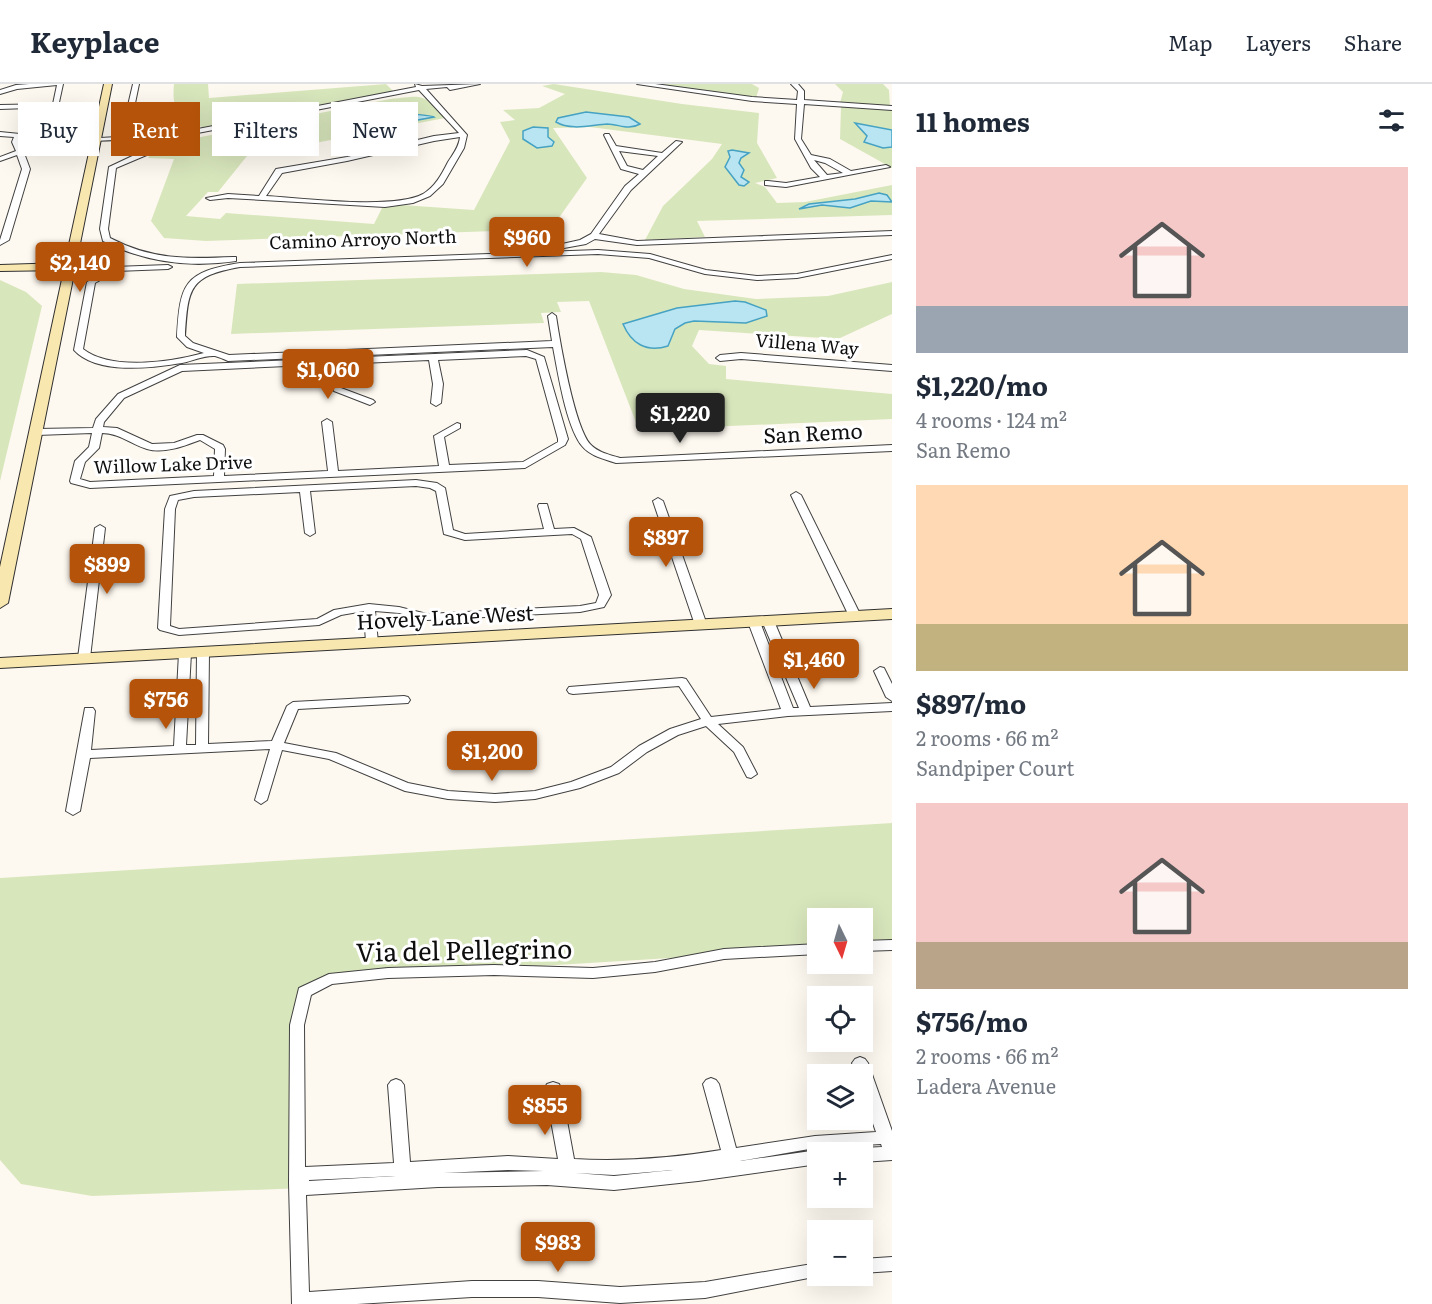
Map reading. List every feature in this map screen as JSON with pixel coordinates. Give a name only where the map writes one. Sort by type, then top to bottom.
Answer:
[{"type":"main road","points":[[99,128],[108,84]]},
{"type":"main road","points":[[0,603],[93,156]]},
{"type":"main road","points":[[0,268],[70,268]]},
{"type":"main road","points":[[0,273],[70,268]]},
{"type":"main road","name":"Hovely Lane West","points":[[0,663],[892,614]]},
{"type":"street","points":[[0,92],[16,87],[54,84]]},
{"type":"street","points":[[0,107],[56,106],[60,84]]},
{"type":"street","points":[[132,102],[136,84]]},
{"type":"street","points":[[200,131],[421,88],[456,84]]},
{"type":"street","points":[[421,88],[477,84]]},
{"type":"street","points":[[640,84],[710,95],[892,108]]},
{"type":"street","points":[[794,84],[801,91],[798,139],[826,178]]},
{"type":"street","points":[[210,198],[261,198],[364,206],[394,204],[421,198],[441,185],[463,144],[464,135],[421,88]]},
{"type":"street","points":[[0,134],[18,135]]},
{"type":"street","points":[[261,198],[279,171],[303,164],[347,159],[423,139],[464,135]]},
{"type":"street","points":[[606,135],[616,148],[624,167],[645,173]]},
{"type":"street","points":[[594,236],[628,188],[678,142]]},
{"type":"street","points":[[616,148],[664,155]]},
{"type":"street","points":[[0,159],[18,153]]},
{"type":"street","points":[[1,243],[26,169],[21,156]]},
{"type":"street","name":"Camino Arroyo North","points":[[137,156],[113,167],[104,234],[106,239],[121,248],[151,259],[176,261],[557,248],[583,242],[594,236],[638,243],[892,232]]},
{"type":"street","points":[[809,157],[827,161],[849,173]]},
{"type":"street","points":[[768,183],[786,185],[886,167]]},
{"type":"street","points":[[555,344],[228,358],[184,341],[181,337],[186,289],[191,282],[211,271],[240,265],[598,252],[650,256],[705,272],[778,278],[892,257]]},
{"type":"street","points":[[211,271],[183,266],[114,269],[91,282],[78,350],[83,357],[114,364],[186,361],[213,353]]},
{"type":"street","name":"San Remo","points":[[552,316],[555,344],[584,443],[596,453],[619,461],[892,448]]},
{"type":"street","name":"Willow Lake Drive","points":[[527,353],[540,357],[563,439],[562,444],[525,465],[219,480],[81,484],[75,481],[80,461],[94,448],[99,421],[121,396],[180,368],[433,357],[527,353]]},
{"type":"street","name":"Villena Way","points":[[720,358],[741,356],[892,368]]},
{"type":"street","points":[[433,357],[438,384],[436,403]]},
{"type":"street","points":[[334,361],[337,389],[370,402]]},
{"type":"street","points":[[327,422],[333,474]]},
{"type":"street","points":[[445,469],[439,436],[457,426]]},
{"type":"street","points":[[37,432],[114,430],[150,447],[175,446],[200,437],[218,445],[220,449],[219,480]]},
{"type":"street","points":[[433,485],[441,490],[448,532],[465,537],[574,531],[586,537],[605,595],[600,605],[580,609],[427,617],[399,610],[369,607],[338,612],[319,622],[286,626],[179,632],[164,628],[170,510],[174,498],[194,494],[306,489],[433,485]]},
{"type":"street","points":[[306,489],[310,533]]},
{"type":"street","points":[[796,495],[855,616]]},
{"type":"street","points":[[658,501],[701,625]]},
{"type":"street","points":[[543,506],[550,533]]},
{"type":"street","points":[[84,658],[100,528]]},
{"type":"street","points":[[369,607],[372,643]]},
{"type":"street","points":[[761,621],[794,679],[806,711]]},
{"type":"street","points":[[761,621],[776,680],[788,712]]},
{"type":"street","points":[[202,747],[203,652]]},
{"type":"street","points":[[180,748],[185,653]]},
{"type":"street","points":[[880,670],[892,697]]},
{"type":"street","points":[[776,680],[794,679]]},
{"type":"street","points":[[573,690],[682,682],[708,722],[739,750],[751,774]]},
{"type":"street","points":[[261,800],[277,744],[293,706],[404,700]]},
{"type":"street","points":[[84,754],[277,744],[332,756],[405,787],[448,795],[495,798],[535,795],[575,785],[615,770],[643,749],[674,732],[708,722],[788,712],[892,707]]},
{"type":"street","points":[[73,811],[84,754],[89,711]]},
{"type":"street","points":[[182,714],[202,713]]},
{"type":"street","points":[[873,946],[892,945]]},
{"type":"street","name":"Via del Pellegrino","points":[[297,1183],[297,1025],[304,992],[329,979],[388,973],[494,970],[592,974],[655,967],[724,954],[807,950]]},
{"type":"street","points":[[860,1063],[891,1145]]},
{"type":"street","points":[[711,1084],[732,1162]]},
{"type":"street","points":[[396,1086],[403,1174]]},
{"type":"street","points":[[553,1088],[568,1173]]},
{"type":"street","points":[[732,1162],[815,1142],[891,1145]]},
{"type":"street","points":[[873,1151],[891,1145]]},
{"type":"street","points":[[807,1158],[690,1162],[568,1173],[508,1164],[403,1174],[305,1174],[297,1183],[300,1302],[472,1289],[538,1289],[620,1295],[705,1290],[807,1272]]},
{"type":"street","points":[[873,1265],[892,1264]]},
{"type":"green space","points":[[174,84],[208,84],[209,98],[386,84],[394,92],[343,102],[331,102],[331,104],[319,107],[319,102],[212,102],[212,128],[205,129],[200,126],[200,102],[174,102]]},
{"type":"green space","points":[[554,84],[682,104],[759,113],[757,143],[777,178],[755,183],[765,187],[777,203],[805,202],[892,185],[892,215],[697,221],[705,237],[645,240],[663,206],[712,159],[722,144],[590,127],[553,128],[587,178],[551,229],[206,241],[164,238],[151,221],[174,159],[148,158],[149,156],[200,156],[200,137],[212,135],[212,156],[247,156],[218,192],[208,192],[186,216],[220,219],[226,213],[374,224],[382,208],[402,205],[474,210],[510,141],[500,122],[515,120],[503,110],[539,108],[565,94],[542,86]]},
{"type":"green space","points":[[649,84],[752,84],[759,88],[756,98]]},
{"type":"green space","points":[[835,84],[883,84],[889,90],[890,106],[840,103],[843,92]]},
{"type":"green space","points":[[410,97],[421,98],[445,118],[418,123],[418,102],[375,102]]},
{"type":"green space","points":[[841,106],[892,110],[892,168],[840,139]]},
{"type":"green space","points":[[331,111],[331,140],[319,142],[319,113]]},
{"type":"green space","points":[[601,272],[636,275],[684,289],[756,299],[828,296],[892,282],[892,314],[838,339],[699,330],[692,346],[709,364],[726,366],[726,379],[892,394],[892,419],[639,430],[589,301],[557,302],[561,312],[541,313],[544,323],[231,334],[237,284]]},
{"type":"green space","points":[[0,280],[26,292],[42,306],[0,481]]},
{"type":"green space","points":[[892,823],[892,945],[873,946],[873,908],[807,908],[807,950],[329,979],[304,992],[304,1188],[92,1196],[21,1184],[0,1160],[0,878]]},
{"type":"water","points":[[586,112],[629,117],[640,124],[631,127],[607,124],[575,127],[556,122],[558,118]]},
{"type":"water","points":[[418,114],[434,117],[418,120]]},
{"type":"water","points":[[855,123],[892,130],[892,147],[883,148],[864,142],[867,136]]},
{"type":"water","points":[[533,127],[548,128],[548,137],[554,142],[552,146],[537,148],[523,139],[523,131]]},
{"type":"water","points":[[728,151],[749,153],[741,158],[739,163],[744,170],[741,177],[749,182],[744,186],[739,185],[725,167],[730,157]]},
{"type":"water","points":[[879,193],[887,195],[892,202],[871,201],[850,208],[822,205],[799,209],[809,204],[855,199]]},
{"type":"water","points":[[735,301],[745,302],[766,310],[767,316],[746,323],[694,321],[685,323],[675,329],[668,346],[660,348],[640,345],[630,336],[623,324],[677,308]]}]
